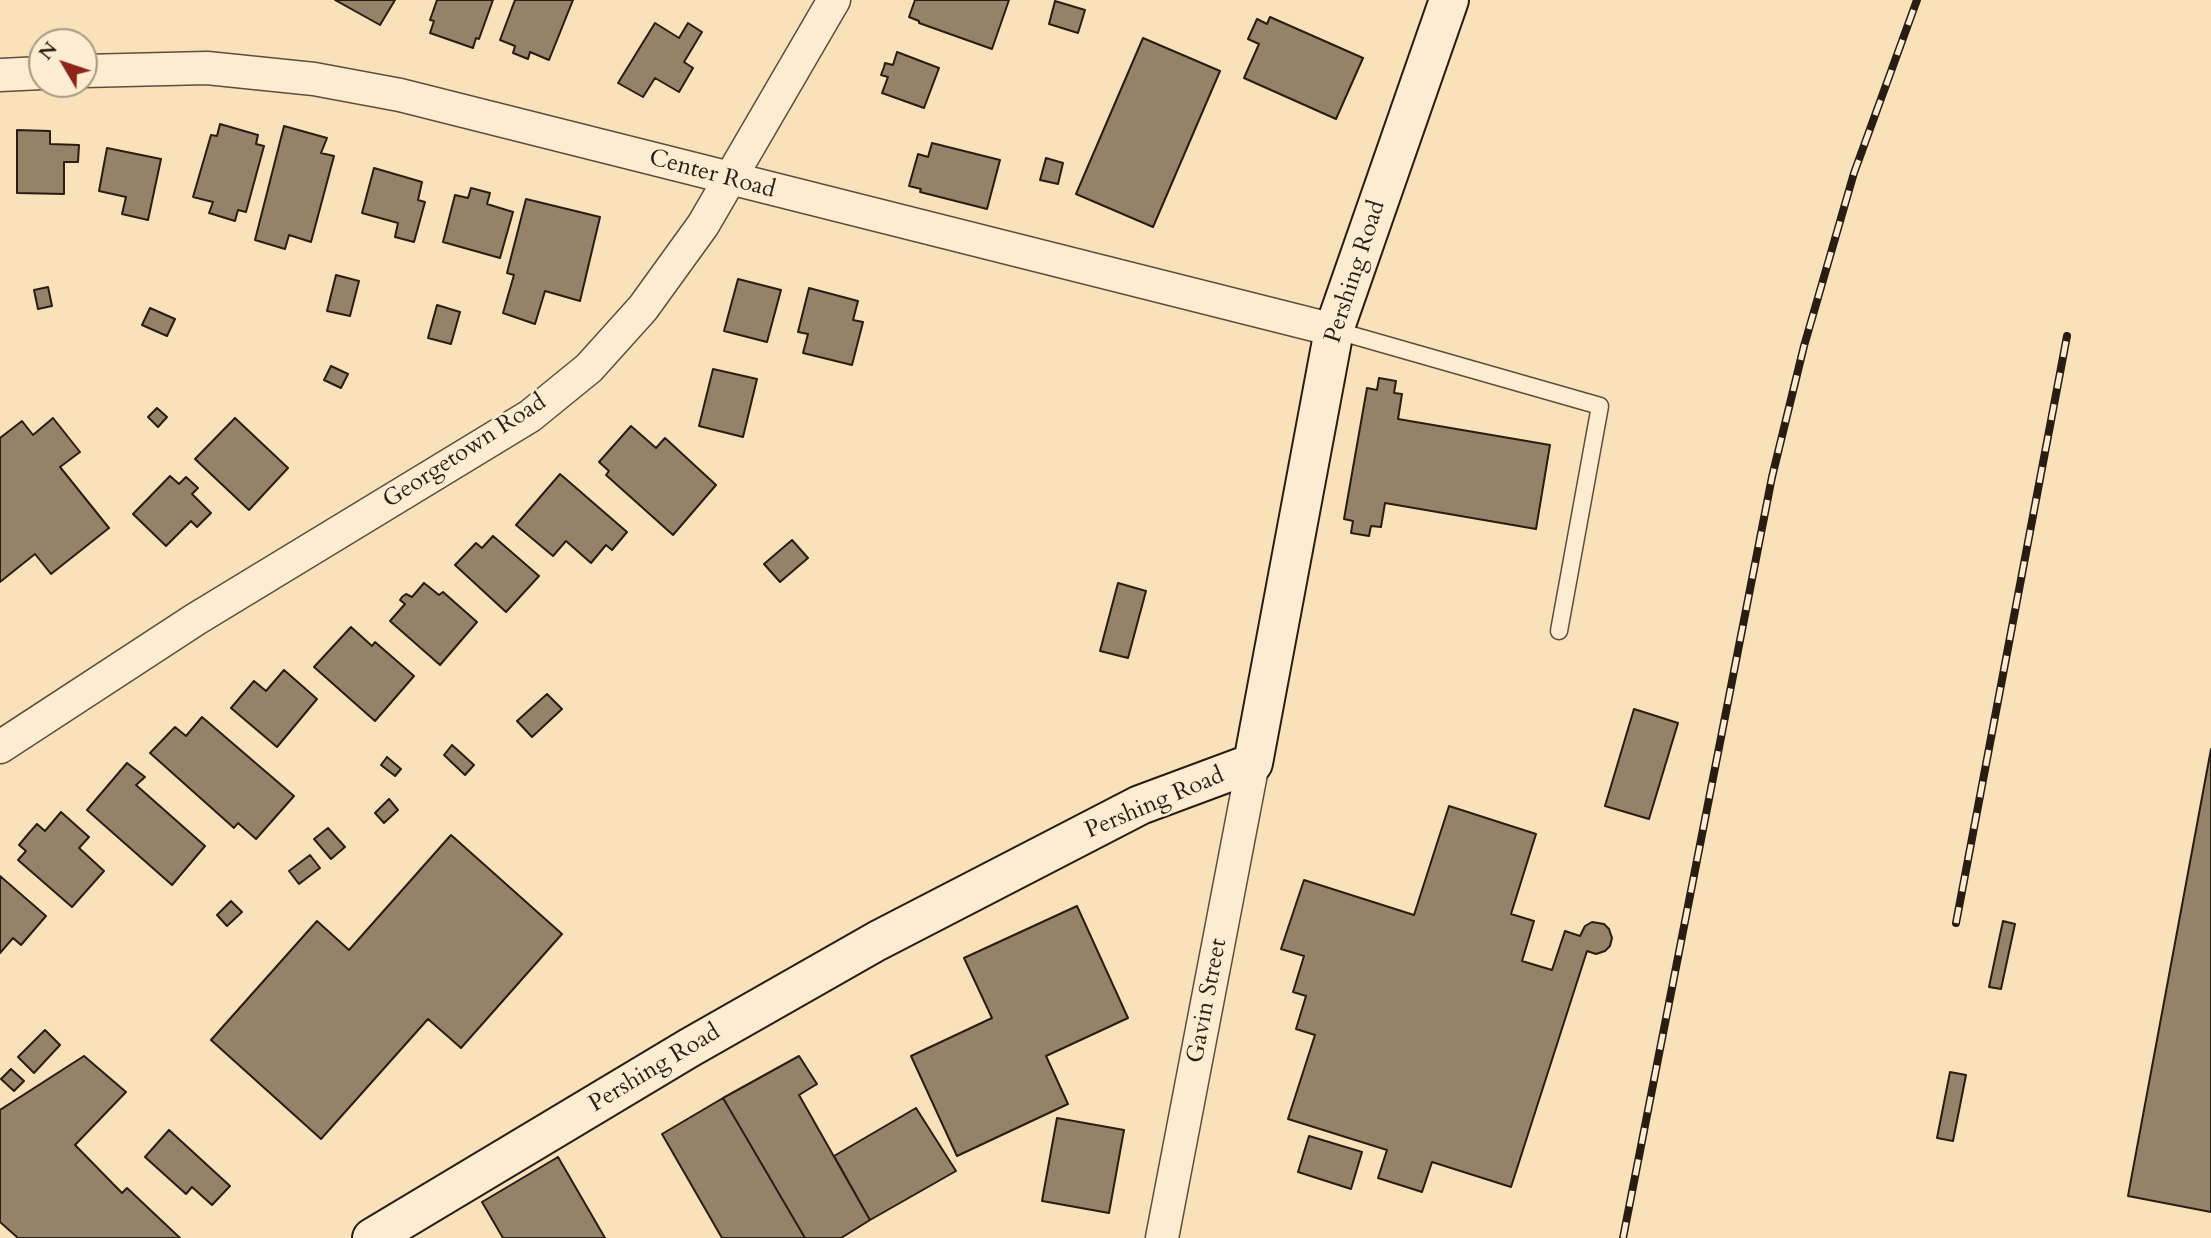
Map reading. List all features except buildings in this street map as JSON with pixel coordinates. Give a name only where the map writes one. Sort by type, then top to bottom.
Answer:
[{"type":"street","name":"Georgetown Road","points":[[0,747],[196,619],[530,416],[589,368],[643,308],[703,225],[834,0]]},
{"type":"street","name":"Pershing Road","points":[[372,1238],[689,1048],[877,940],[1140,805],[1253,763],[1334,330],[1449,0]]},
{"type":"street","name":"Center Road","points":[[98,71],[207,68],[314,79],[400,95],[1334,330]]},
{"type":"street","points":[[0,75],[28,73]]},
{"type":"street","name":"Gavin Street","points":[[1163,1238],[1253,763]]},
{"type":"lane","points":[[1334,330],[1600,406],[1559,631]]},
{"type":"railway","points":[[1623,1238],[1772,477],[1804,346],[1854,173],[1917,0]]},
{"type":"railway","points":[[1956,923],[2067,336]]}]
